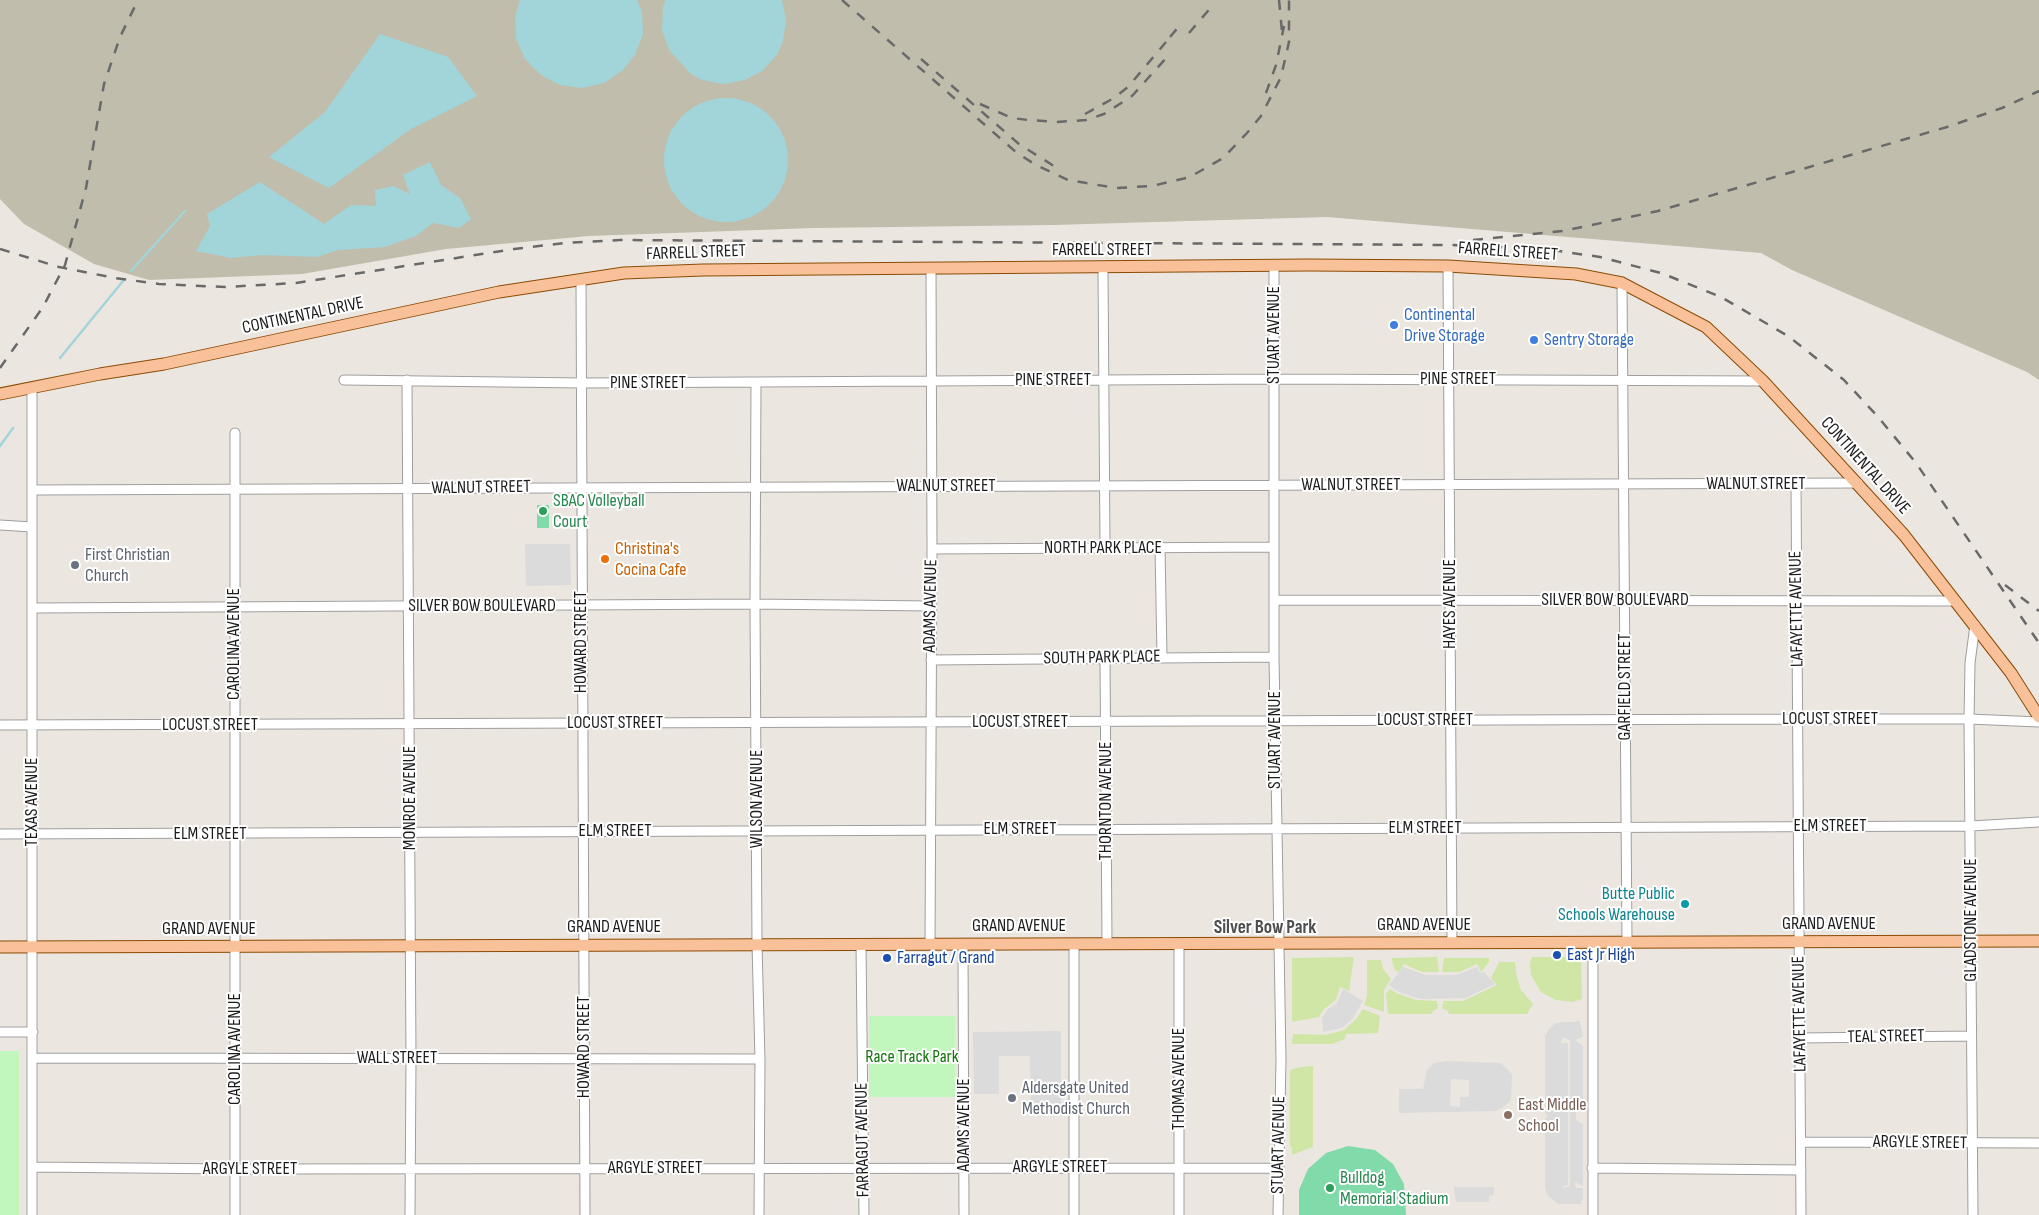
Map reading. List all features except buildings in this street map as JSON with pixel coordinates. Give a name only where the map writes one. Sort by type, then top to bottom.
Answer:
[{"type":"main road","name":"FARRELL STREET","points":[[581,279],[624,273],[703,270],[1448,266],[1576,274],[1622,283]]},
{"type":"main road","name":"CONTINENTAL DRIVE","points":[[0,394],[100,374],[164,364],[499,292],[581,279]]},
{"type":"main road","name":"CONTINENTAL DRIVE","points":[[1622,283],[1706,327],[1763,381],[1904,535],[1975,625],[2014,678],[2039,718]]},
{"type":"main road","name":"GRAND AVENUE","points":[[0,947],[2039,941]]},
{"type":"street","name":"STUART AVENUE","points":[[1274,266],[1274,657],[1281,1059],[1278,1215]]},
{"type":"street","name":"HAYES AVENUE","points":[[1448,266],[1452,943]]},
{"type":"street","name":"ADAMS AVENUE","points":[[930,268],[932,486],[930,944]]},
{"type":"street","points":[[1103,268],[1104,548]]},
{"type":"street","name":"HOWARD STREET","points":[[581,279],[580,606],[584,1215]]},
{"type":"street","name":"GARFIELD STREET","points":[[1622,283],[1627,942]]},
{"type":"street","name":"PINE STREET","points":[[344,380],[582,383],[1274,379],[1763,381]]},
{"type":"street","name":"MONROE AVENUE","points":[[408,380],[410,1215]]},
{"type":"street","name":"WILSON AVENUE","points":[[756,382],[755,604],[757,944],[760,1059],[759,1215]]},
{"type":"street","name":"TEXAS AVENUE","points":[[32,388],[32,834],[34,947],[32,1215]]},
{"type":"street","name":"CAROLINA AVENUE","points":[[235,433],[235,1215]]},
{"type":"street","name":"LAFAYETTE AVENUE","points":[[1796,484],[1800,826],[1801,1215]]},
{"type":"street","name":"WALNUT STREET","points":[[33,490],[1858,484]]},
{"type":"street","points":[[0,525],[32,527]]},
{"type":"street","points":[[1160,547],[1162,657]]},
{"type":"street","name":"NORTH PARK PLACE","points":[[932,549],[1274,547]]},
{"type":"street","name":"SILVER BOW BOULEVARD","points":[[1274,600],[1956,601]]},
{"type":"street","name":"SILVER BOW BOULEVARD","points":[[33,608],[755,604],[931,606]]},
{"type":"street","name":"GLADSTONE AVENUE","points":[[1974,1215],[1971,1143],[1969,719],[1970,663],[1975,625]]},
{"type":"street","name":"SOUTH PARK PLACE","points":[[931,660],[1274,657]]},
{"type":"street","name":"THORNTON AVENUE","points":[[1105,658],[1107,944]]},
{"type":"street","name":"LOCUST STREET","points":[[0,725],[234,726],[1799,719],[1969,719],[2039,722]]},
{"type":"street","name":"ELM STREET","points":[[0,834],[1971,826],[2039,822]]},
{"type":"street","points":[[1593,942],[1593,1215]]},
{"type":"street","name":"THOMAS AVENUE","points":[[1179,943],[1179,1215]]},
{"type":"street","name":"FARRAGUT AVENUE","points":[[861,944],[864,1215]]},
{"type":"street","name":"ADAMS AVENUE","points":[[963,944],[964,1215]]},
{"type":"street","points":[[1074,944],[1074,1215]]},
{"type":"street","points":[[0,1032],[33,1032]]},
{"type":"street","name":"TEAL STREET","points":[[1800,1038],[1971,1036]]},
{"type":"street","name":"WALL STREET","points":[[33,1058],[760,1059]]},
{"type":"street","name":"ARGYLE STREET","points":[[1801,1142],[2039,1143]]},
{"type":"street","name":"ARGYLE STREET","points":[[33,1167],[410,1170],[964,1167],[1278,1168]]},
{"type":"street","points":[[1592,1168],[1801,1170]]},
{"type":"shaded area","points":[[0,0],[2039,0],[2039,380],[2027,372],[1792,270],[1761,253],[1327,217],[1053,225],[814,228],[589,236],[446,249],[302,274],[149,280],[94,264],[24,224],[0,199]]},
{"type":"shaded area","points":[[525,544],[570,544],[571,585],[526,586]]},
{"type":"shaded area","points":[[1403,967],[1425,975],[1457,975],[1477,967],[1480,973],[1484,972],[1495,984],[1465,998],[1421,999],[1399,992],[1389,985]]},
{"type":"shaded area","points":[[1343,989],[1363,1001],[1353,1018],[1342,1028],[1323,1032],[1322,1018],[1328,1009],[1337,1003]]},
{"type":"shaded area","points":[[1580,1021],[1583,1037],[1575,1040],[1583,1046],[1583,1112],[1576,1109],[1576,1120],[1583,1124],[1583,1186],[1575,1182],[1577,1188],[1583,1188],[1581,1204],[1558,1204],[1548,1196],[1545,1188],[1545,1119],[1548,1117],[1545,1113],[1545,1036],[1555,1023]],"holes":[[[1563,1037],[1570,1040],[1570,1186],[1565,1188],[1561,1186],[1568,1185],[1568,1043],[1561,1043]]]},
{"type":"shaded area","points":[[1061,1031],[1061,1111],[1031,1112],[1030,1056],[999,1056],[999,1094],[974,1094],[973,1032]]},
{"type":"shaded area","points":[[1445,1061],[1501,1063],[1512,1074],[1511,1100],[1504,1107],[1495,1111],[1399,1113],[1399,1089],[1423,1089],[1427,1070],[1434,1063]],"holes":[[[1451,1079],[1469,1080],[1469,1097],[1460,1097],[1460,1107],[1450,1106]]]},
{"type":"shaded area","points":[[1454,1187],[1494,1187],[1494,1195],[1489,1196],[1489,1202],[1456,1202]]},
{"type":"green space","name":"SBAC Volleyball Court","points":[[537,505],[549,505],[549,528],[537,528]]},
{"type":"green space","points":[[1354,957],[1349,991],[1340,987],[1336,1000],[1324,1009],[1319,1017],[1292,1022],[1292,958]]},
{"type":"green space","points":[[1437,957],[1439,971],[1437,972],[1422,972],[1404,964],[1399,972],[1395,970],[1392,961],[1392,958]]},
{"type":"green space","points":[[1532,957],[1581,957],[1582,999],[1573,1002],[1556,1000],[1541,992],[1531,975],[1530,964]]},
{"type":"green space","points":[[1444,958],[1489,958],[1489,962],[1481,972],[1477,964],[1459,972],[1444,972],[1442,971]]},
{"type":"green space","points":[[1367,960],[1381,960],[1383,969],[1391,979],[1384,990],[1384,1012],[1364,1005],[1367,996]]},
{"type":"green space","points":[[1499,962],[1515,962],[1521,990],[1533,1004],[1527,1014],[1449,1014],[1448,1011],[1442,1008],[1444,1001],[1463,1001],[1497,985],[1491,978]]},
{"type":"green space","points":[[1390,989],[1416,1000],[1437,1001],[1438,1008],[1431,1014],[1388,1014],[1386,994]]},
{"type":"green space","points":[[1363,1009],[1380,1016],[1378,1033],[1346,1034],[1345,1039],[1332,1044],[1292,1044],[1293,1034],[1325,1035],[1344,1030],[1356,1019]]},
{"type":"green space","name":"Race Track Park","points":[[869,1016],[955,1016],[955,1097],[869,1097]]},
{"type":"green space","points":[[0,1051],[19,1051],[19,1215],[0,1215]]},
{"type":"green space","points":[[1313,1066],[1313,1147],[1292,1155],[1292,1147],[1290,1147],[1290,1070]]},
{"type":"green space","points":[[1348,1146],[1375,1150],[1393,1164],[1404,1184],[1406,1215],[1299,1215],[1299,1190],[1308,1169],[1326,1153]]},
{"type":"water","points":[[520,0],[637,0],[642,12],[643,34],[635,55],[623,70],[604,83],[582,88],[560,85],[541,75],[525,59],[516,39],[515,17]]},
{"type":"water","points":[[666,0],[782,0],[786,20],[783,41],[777,55],[762,71],[745,80],[724,84],[702,80],[691,74],[669,50],[662,30],[663,7]]},
{"type":"water","points":[[380,34],[448,57],[477,96],[411,129],[329,188],[269,157],[325,112]]},
{"type":"water","points":[[726,98],[750,103],[770,116],[783,136],[788,160],[783,184],[770,204],[750,217],[726,222],[702,217],[682,204],[669,184],[664,160],[669,136],[682,116],[702,103]]},
{"type":"water","points":[[430,162],[441,185],[460,198],[471,219],[459,228],[433,223],[416,236],[385,247],[338,250],[317,257],[261,255],[231,258],[196,251],[210,226],[207,214],[260,182],[324,224],[351,205],[376,206],[375,190],[393,186],[410,194],[403,175]]},
{"type":"waterway","points":[[131,271],[185,211]]},
{"type":"waterway","points":[[60,358],[123,281]]},
{"type":"waterway","points":[[0,446],[13,428]]},
{"type":"railway","points":[[0,368],[43,307],[65,265],[86,188],[104,84],[120,37],[138,0]]},
{"type":"railway","points":[[842,0],[1017,153],[1036,165],[1068,180],[1116,188],[1152,186],[1190,177],[1223,158],[1247,133],[1261,116],[1281,77],[1289,42],[1289,0]]},
{"type":"railway","points":[[1279,0],[1282,32]]},
{"type":"railway","points":[[1189,33],[1213,5]]},
{"type":"railway","points":[[1170,37],[1181,24]]},
{"type":"railway","points":[[1266,93],[1276,65],[1284,26]]},
{"type":"railway","points":[[1085,114],[1114,98],[1128,87],[1166,42]]},
{"type":"railway","points":[[980,104],[1012,118],[1057,122],[1086,120],[1104,114],[1132,96],[1168,56]]},
{"type":"railway","points":[[921,59],[1019,144],[1057,168]]},
{"type":"railway","points":[[1473,240],[1563,231],[1658,211],[1947,127],[2002,108],[2039,91]]},
{"type":"railway","points":[[0,249],[59,267],[115,278],[159,284],[225,287],[296,283],[514,249],[565,243],[620,240],[1453,245],[1545,249],[1600,257],[1661,273],[1721,297],[1788,336],[1844,380],[1879,418],[1916,463],[2039,643]]},
{"type":"railway","points":[[2005,585],[2039,611]]},
{"type":"place","name":"Continental Drive Storage","points":[[1394,325]]},
{"type":"place","name":"Sentry Storage","points":[[1534,340]]},
{"type":"place","name":"SBAC Volleyball Court","points":[[543,511]]},
{"type":"place","name":"Christina's Cocina Cafe","points":[[605,559]]},
{"type":"place","name":"First Christian Church","points":[[75,565]]},
{"type":"place","name":"Butte Public Schools Warehouse","points":[[1685,904]]},
{"type":"place","name":"East Jr High","points":[[1557,955]]},
{"type":"place","name":"Farragut / Grand","points":[[887,958]]},
{"type":"place","name":"Aldersgate United Methodist Church","points":[[1012,1098]]},
{"type":"place","name":"East Middle School","points":[[1508,1115]]},
{"type":"place","name":"Bulldog Memorial Stadium","points":[[1330,1188]]},
{"type":"district","name":"Silver Bow Park","points":[[1265,928]]}]
